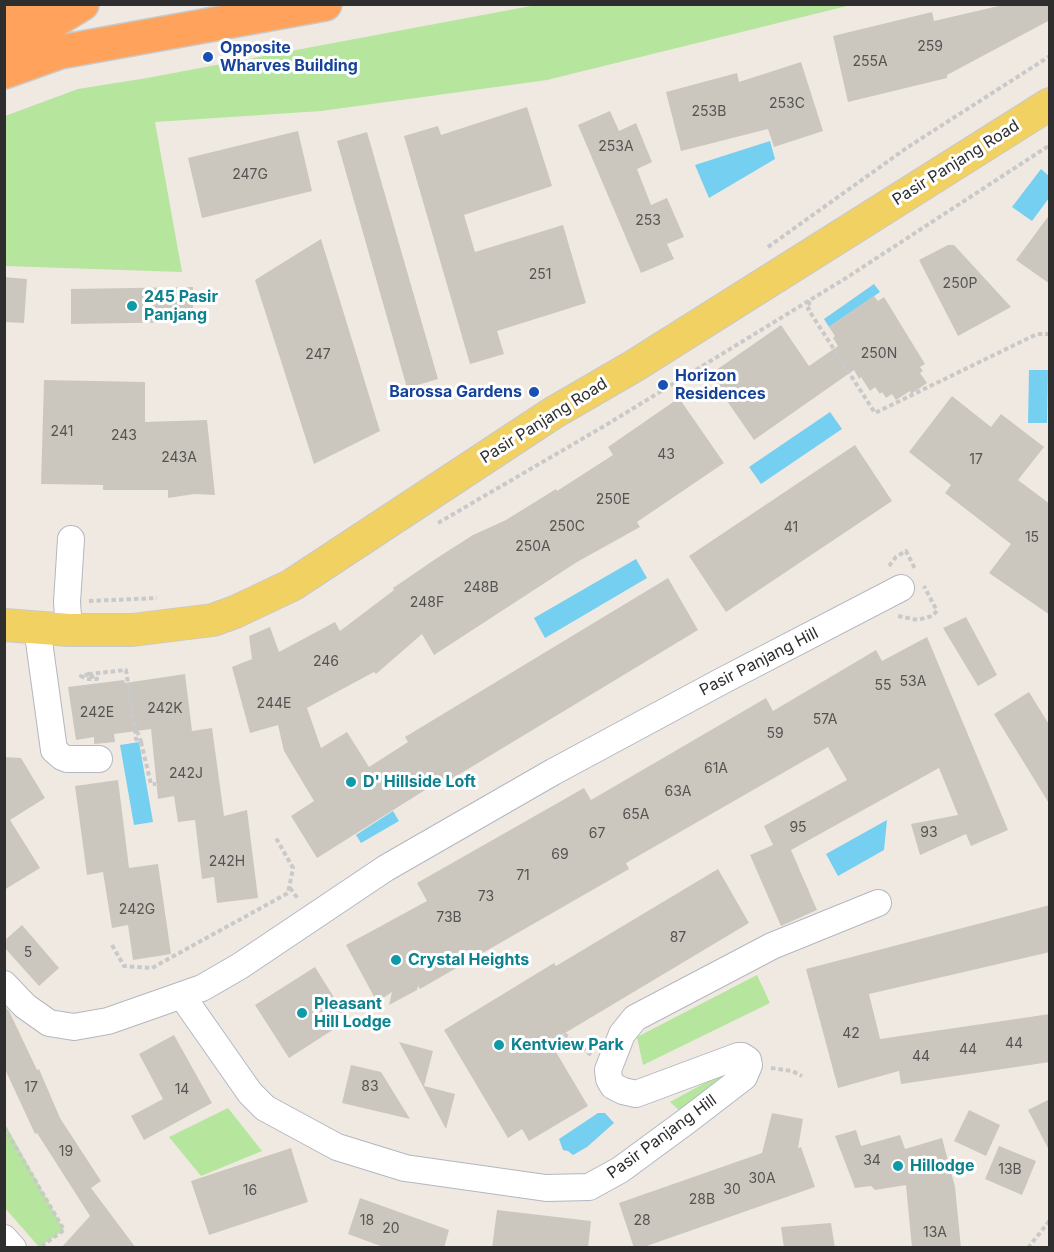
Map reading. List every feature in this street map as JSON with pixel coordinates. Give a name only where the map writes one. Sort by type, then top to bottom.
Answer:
[{"type":"highway","points":[[4,14],[51,4]]},
{"type":"highway","points":[[4,44],[42,28],[82,4]]},
{"type":"highway","points":[[4,72],[60,52],[325,4]]},
{"type":"main road","name":"Pasir Panjang Road","points":[[4,625],[37,627],[68,616],[132,630],[213,620],[292,585],[553,413],[634,366],[1050,104]]},
{"type":"street","points":[[68,616],[71,538]]},
{"type":"street","name":"Pasir Panjang Hill","points":[[4,984],[25,1006],[50,1023],[74,1027],[108,1021],[202,988],[240,966],[386,868],[553,772],[901,588]]},
{"type":"street","points":[[37,627],[52,746],[67,759],[99,759]]},
{"type":"street","points":[[610,1064],[622,1034],[635,1018],[772,946],[878,903]]},
{"type":"street","name":"Pasir Panjang Hill","points":[[184,995],[193,1012],[250,1093],[265,1108],[288,1121],[337,1147],[405,1168],[546,1188],[589,1187],[620,1170],[744,1077],[749,1065],[748,1060],[738,1056],[636,1094],[613,1086],[609,1079],[610,1064]]},
{"type":"street","points":[[4,1238],[13,1248]]},
{"type":"path","points":[[759,254],[908,147],[1050,56]]},
{"type":"path","points":[[808,301],[811,307],[808,309],[875,413],[1036,334],[1050,334]]},
{"type":"path","points":[[68,616],[163,597]]},
{"type":"path","points":[[89,674],[126,670],[135,729],[140,738],[151,784],[156,784]]},
{"type":"path","points":[[112,945],[124,966],[152,968],[288,893],[293,868],[276,838]]},
{"type":"path","points":[[290,888],[298,899]]},
{"type":"path","points":[[151,977],[152,968]]},
{"type":"path","points":[[564,1034],[595,1058],[610,1064]]},
{"type":"path","points":[[749,1065],[792,1071],[802,1076]]},
{"type":"path","points":[[4,1127],[64,1230],[39,1248]]},
{"type":"path","points":[[1028,1248],[1050,1220]]},
{"type":"green space","points":[[536,5],[851,5],[547,80],[321,111],[155,122],[182,272],[5,266],[5,116],[78,89]]},
{"type":"green space","points":[[757,975],[770,1003],[643,1065],[637,1037]]},
{"type":"green space","points":[[738,1065],[681,1112],[670,1102]]},
{"type":"green space","points":[[228,1108],[262,1151],[201,1176],[169,1137]]},
{"type":"green space","points":[[5,1124],[64,1230],[39,1247],[5,1208]]},
{"type":"water","points":[[770,141],[775,159],[709,198],[695,165]]},
{"type":"water","points":[[1041,169],[1049,176],[1049,198],[1032,221],[1012,207]]},
{"type":"water","points":[[874,284],[880,292],[829,327],[824,319]]},
{"type":"water","points":[[1029,370],[1048,370],[1047,423],[1028,423]]},
{"type":"water","points":[[830,412],[842,429],[761,484],[749,467]]},
{"type":"water","points":[[636,559],[647,578],[545,638],[534,618]]},
{"type":"water","points":[[139,742],[153,822],[134,825],[120,745]]},
{"type":"water","points":[[393,811],[399,821],[361,843],[356,835]]},
{"type":"water","points":[[887,820],[884,850],[838,876],[826,854]]},
{"type":"water","points":[[598,1113],[605,1113],[614,1123],[587,1147],[573,1155],[563,1150],[559,1139]]},
{"type":"building","points":[[1007,4],[1050,4],[1050,20],[947,75],[947,78],[848,102],[833,36],[932,12],[934,21]]},
{"type":"building","points":[[801,62],[823,131],[774,147],[768,129],[681,151],[666,92],[737,73],[739,82]]},
{"type":"building","points":[[527,107],[552,186],[464,215],[475,252],[563,225],[586,303],[497,331],[504,354],[470,364],[404,136],[438,126],[441,135]]},
{"type":"building","points":[[610,111],[619,131],[636,123],[652,162],[637,169],[651,205],[667,198],[684,237],[667,244],[674,259],[641,273],[578,125]]},
{"type":"building","points":[[298,131],[312,191],[202,218],[188,158]]},
{"type":"building","points":[[367,132],[438,379],[407,388],[337,141]]},
{"type":"building","points":[[1050,214],[1050,284],[1016,260]]},
{"type":"building","points":[[321,239],[380,431],[314,464],[255,280]]},
{"type":"building","points":[[948,245],[954,245],[1011,307],[958,336],[919,260]]},
{"type":"building","points":[[4,277],[27,279],[24,323],[4,322]]},
{"type":"building","name":"245 Pasir Panjang","points":[[193,287],[193,322],[71,324],[71,289]]},
{"type":"building","points":[[874,296],[878,301],[884,297],[925,364],[920,367],[923,371],[920,373],[927,383],[911,394],[910,391],[896,400],[892,394],[886,398],[875,387],[870,391],[854,370],[754,440],[709,375],[781,325],[809,366],[838,346],[829,327]]},
{"type":"building","points":[[44,380],[145,382],[145,422],[207,420],[215,495],[194,494],[168,498],[168,490],[103,490],[103,485],[41,484]]},
{"type":"building","points":[[952,396],[991,427],[1001,414],[1044,447],[1018,480],[1050,504],[1050,615],[989,573],[1011,544],[945,493],[951,485],[909,452]]},
{"type":"building","points":[[679,398],[724,463],[637,522],[640,527],[577,562],[434,655],[422,634],[376,674],[374,672],[307,708],[321,748],[347,732],[369,767],[408,742],[405,737],[668,578],[698,630],[435,789],[433,785],[317,858],[291,816],[314,801],[284,751],[278,725],[250,733],[232,667],[252,659],[249,636],[270,627],[279,652],[335,622],[340,631],[394,590],[393,588],[437,558],[473,535],[506,520],[556,489],[557,491],[613,455],[608,447]]},
{"type":"building","points":[[855,445],[892,501],[726,612],[689,556]]},
{"type":"building","points":[[966,617],[997,675],[978,686],[943,628]]},
{"type":"building","points":[[927,637],[1008,830],[971,846],[966,834],[920,855],[911,824],[958,815],[939,768],[791,850],[817,910],[781,926],[750,855],[773,845],[764,826],[847,780],[828,747],[626,863],[629,869],[420,989],[418,986],[417,990],[389,1005],[392,992],[377,1002],[346,945],[427,901],[417,883],[584,788],[591,800],[766,698],[773,711],[876,650],[882,661]]},
{"type":"building","points":[[185,674],[192,731],[212,728],[224,816],[247,810],[258,898],[217,903],[214,877],[202,879],[195,820],[178,822],[174,796],[158,799],[151,729],[114,734],[115,742],[94,744],[94,737],[76,740],[68,687],[124,680],[125,683]]},
{"type":"building","points":[[1029,692],[1050,726],[1050,805],[994,714]]},
{"type":"building","points":[[4,757],[21,758],[45,798],[10,820],[40,868],[4,890]]},
{"type":"building","points":[[118,780],[129,868],[158,864],[171,954],[133,960],[128,925],[112,928],[103,872],[87,875],[75,786]]},
{"type":"building","points":[[718,869],[749,923],[550,1042],[588,1106],[529,1141],[522,1129],[508,1138],[444,1030],[554,963],[556,966]]},
{"type":"building","points":[[1050,905],[1050,952],[869,994],[880,1039],[1050,1014],[1050,1062],[901,1084],[899,1071],[838,1088],[806,969]]},
{"type":"building","points":[[22,925],[59,968],[39,986],[4,947],[4,941]]},
{"type":"building","name":"Pleasant Hill Lodge","points":[[315,967],[345,1015],[345,1022],[289,1058],[255,1005]]},
{"type":"building","points":[[4,1006],[9,1011],[37,1070],[39,1069],[60,1118],[101,1181],[91,1188],[136,1248],[61,1248],[90,1216],[37,1133],[35,1134],[4,1067]]},
{"type":"building","points":[[174,1035],[212,1103],[144,1140],[131,1116],[163,1099],[139,1054]]},
{"type":"building","points":[[399,1042],[433,1051],[424,1086],[455,1094],[446,1129]]},
{"type":"building","points":[[351,1065],[381,1072],[410,1119],[342,1103]]},
{"type":"building","points":[[1050,1099],[1050,1152],[1028,1110]]},
{"type":"building","points":[[969,1110],[1000,1125],[986,1156],[954,1141]]},
{"type":"building","points":[[772,1113],[803,1119],[798,1148],[801,1147],[815,1187],[641,1248],[634,1248],[619,1203],[762,1153]]},
{"type":"building","name":"Hillodge","points":[[856,1130],[861,1146],[900,1135],[905,1149],[942,1138],[955,1187],[961,1248],[912,1248],[906,1185],[875,1190],[871,1186],[855,1188],[835,1136]]},
{"type":"building","points":[[999,1146],[1036,1161],[1022,1195],[985,1179]]},
{"type":"building","points":[[291,1148],[308,1202],[209,1235],[191,1181]]},
{"type":"building","points":[[360,1198],[449,1230],[444,1248],[386,1248],[348,1234]]},
{"type":"building","points":[[497,1210],[591,1221],[588,1248],[492,1248]]},
{"type":"building","points":[[831,1223],[835,1248],[784,1248],[781,1227]]},
{"type":"place","name":"Opposite Wharves Building","points":[[208,57]]},
{"type":"place","name":"245 Pasir Panjang","points":[[132,306]]},
{"type":"place","name":"Horizon Residences","points":[[663,385]]},
{"type":"place","name":"Barossa Gardens","points":[[534,392]]},
{"type":"place","name":"D' Hillside Loft","points":[[351,782]]},
{"type":"place","name":"Crystal Heights","points":[[396,960]]},
{"type":"place","name":"Pleasant Hill Lodge","points":[[302,1013]]},
{"type":"place","name":"Kentview Park","points":[[499,1045]]},
{"type":"place","name":"Hillodge","points":[[898,1166]]}]
